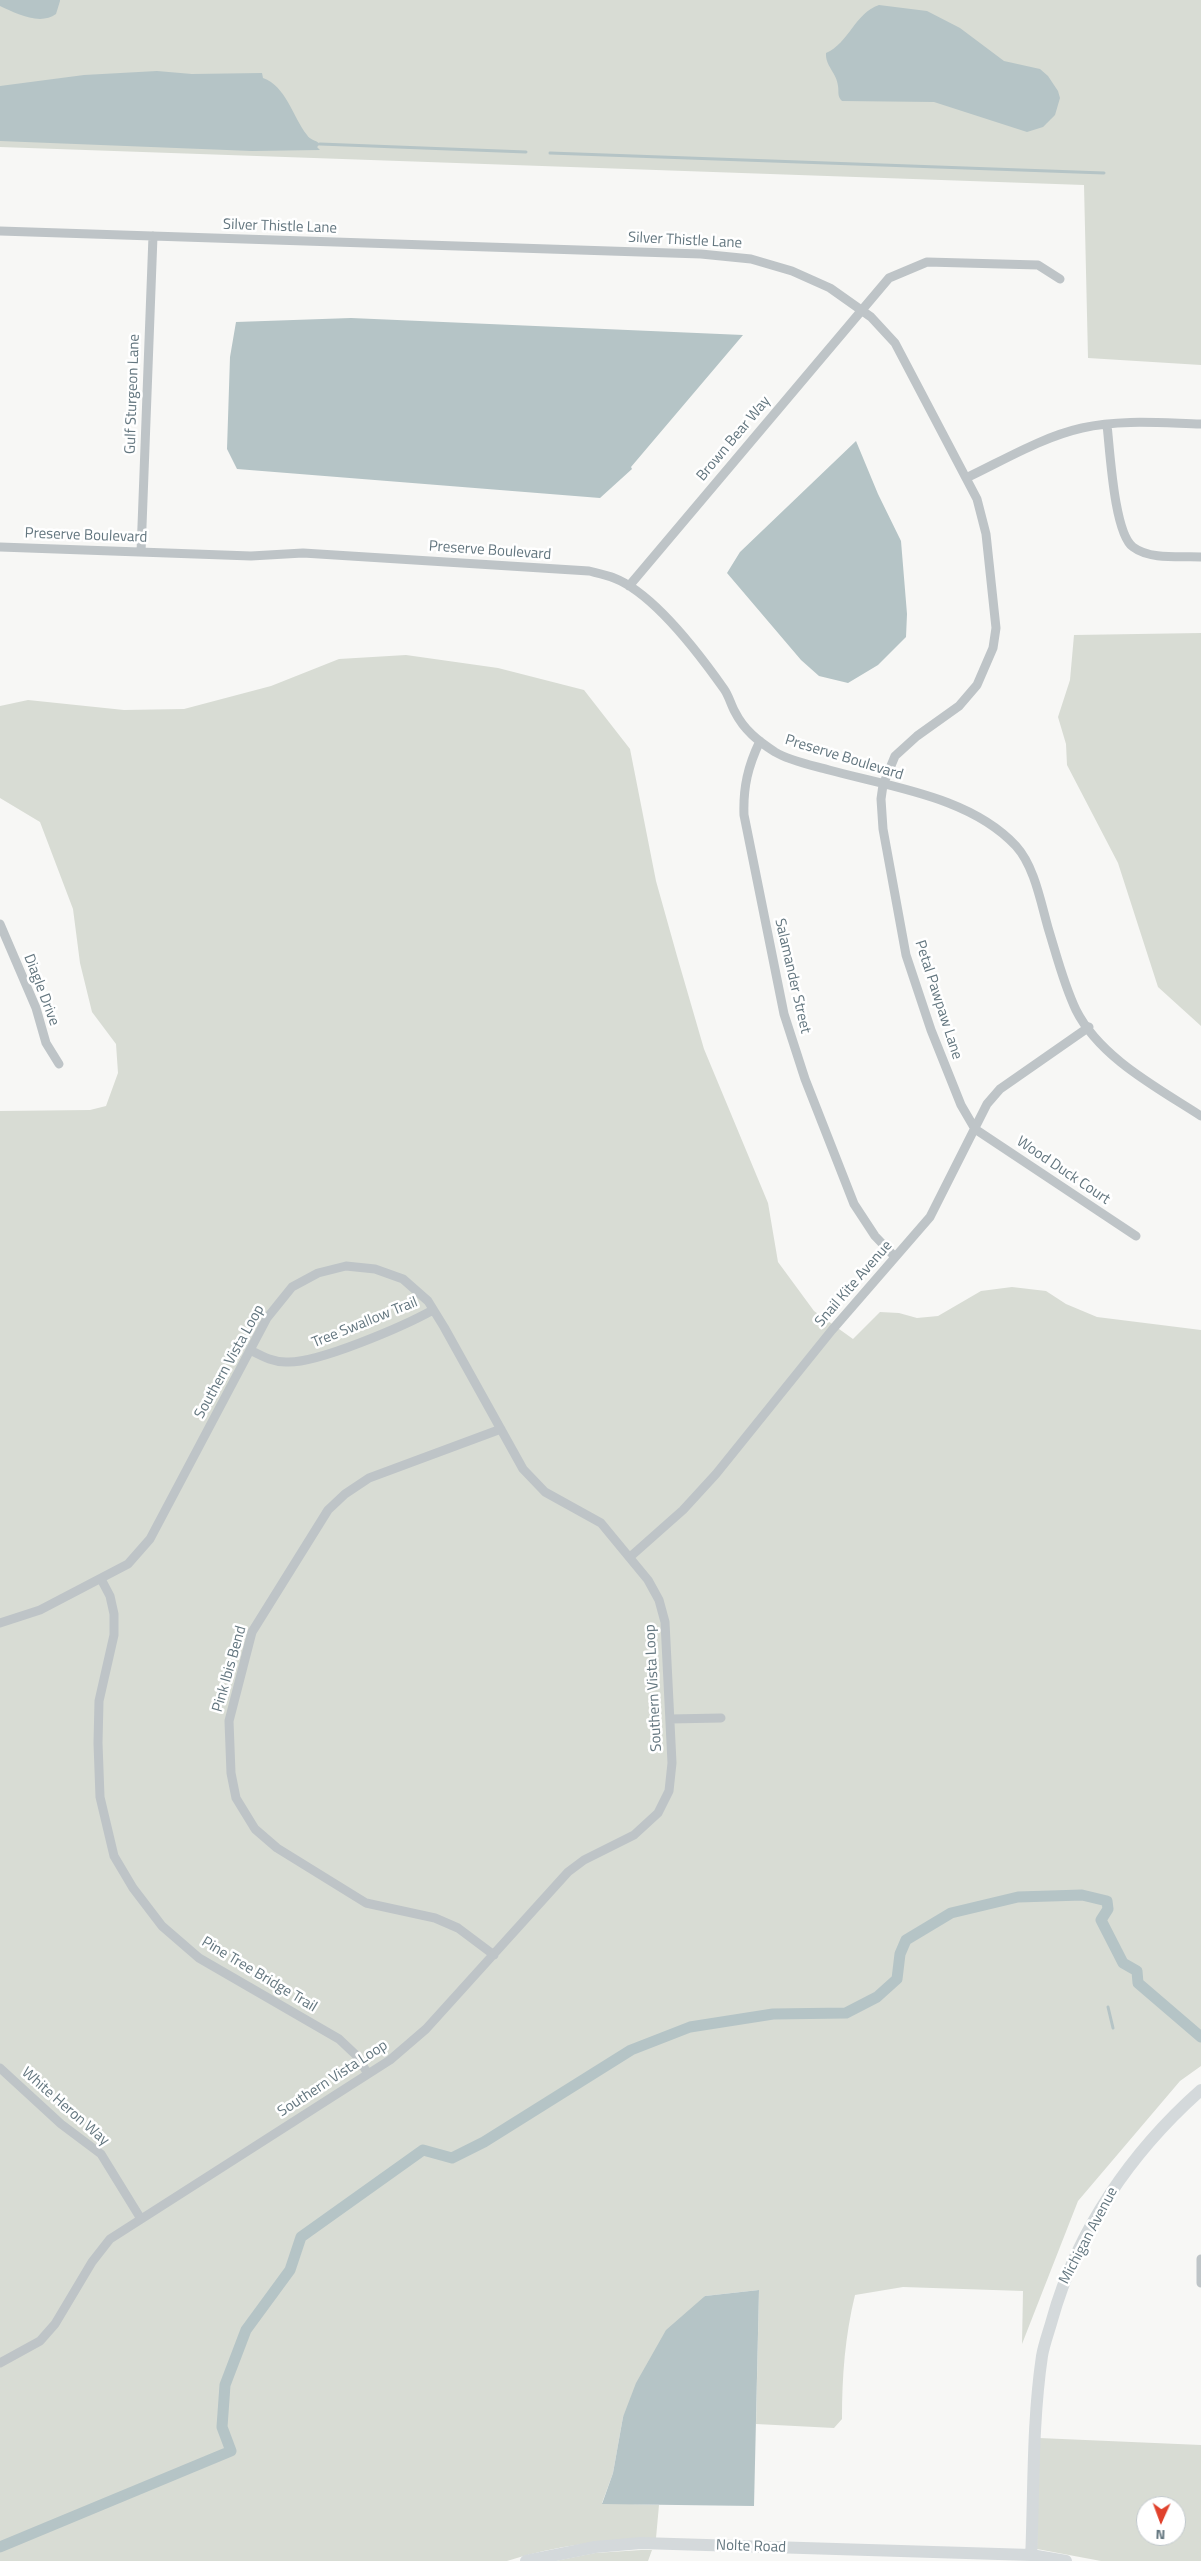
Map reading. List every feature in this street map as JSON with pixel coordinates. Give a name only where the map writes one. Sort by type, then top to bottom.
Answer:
[{"type":"street","name":"Silver Thistle Lane","points":[[0,231],[701,254],[743,258],[792,271],[830,288],[871,317],[895,343],[977,499],[986,534],[996,628],[993,648],[977,686],[959,706],[917,736],[895,756],[883,785]]},
{"type":"street","name":"Gulf Sturgeon Lane","points":[[141,552],[153,236]]},
{"type":"street","name":"Brown Bear Way","points":[[629,586],[860,310],[889,278],[927,262],[1038,265],[1060,279]]},
{"type":"street","points":[[966,478],[1052,437],[1083,427],[1143,422],[1201,424]]},
{"type":"street","points":[[1107,425],[1118,513],[1124,537],[1134,548],[1153,554],[1201,557]]},
{"type":"street","name":"Preserve Boulevard","points":[[0,547],[251,556],[303,553],[589,571],[614,578],[642,594],[666,617],[725,690],[736,715],[749,734],[777,753],[800,762],[956,804],[980,815],[1018,848],[1029,867],[1066,984],[1077,1011],[1106,1050],[1139,1076],[1201,1116]]},
{"type":"street","name":"Salamander Street","points":[[760,741],[750,762],[743,793],[744,814],[784,1014],[805,1079],[854,1204],[875,1236],[895,1257]]},
{"type":"street","name":"Petal Pawpaw Lane","points":[[883,785],[881,799],[883,830],[906,955],[931,1030],[961,1105],[975,1129]]},
{"type":"street","name":"Diagle Drive","points":[[0,924],[36,1008],[46,1043],[59,1064]]},
{"type":"street","name":"Snail Kite Avenue","points":[[630,1558],[683,1510],[709,1481],[930,1217],[987,1104],[1000,1089],[1089,1027]]},
{"type":"street","name":"Wood Duck Court","points":[[975,1129],[1136,1236]]},
{"type":"street","name":"Southern Vista Loop","points":[[0,1623],[40,1610],[128,1564],[150,1540],[267,1318],[292,1287],[318,1273],[346,1266],[375,1269],[403,1279],[428,1301],[524,1469],[545,1492],[601,1523],[648,1580],[659,1600],[665,1622],[672,1763],[669,1791],[658,1813],[634,1835],[584,1860],[568,1872],[426,2029],[390,2060],[110,2239],[92,2262],[55,2324],[40,2341],[0,2363]]},
{"type":"street","name":"Tree Swallow Trail","points":[[250,1350],[272,1361],[288,1363],[316,1358],[414,1321],[433,1310]]},
{"type":"street","name":"Pink Ibis Bend","points":[[494,1955],[458,1928],[435,1918],[366,1903],[277,1848],[255,1829],[236,1798],[231,1773],[229,1722],[252,1632],[328,1510],[345,1494],[369,1478],[501,1429]]},
{"type":"street","name":"Pine Tree Bridge Trail","points":[[102,1579],[110,1596],[114,1614],[114,1635],[99,1701],[100,1797],[114,1856],[133,1888],[162,1926],[199,1958],[339,2039],[357,2056],[368,2074]]},
{"type":"street","points":[[670,1719],[720,1718]]},
{"type":"street","name":"White Heron Way","points":[[0,2068],[61,2124],[101,2154],[141,2219]]},
{"type":"street","name":"Michigan Avenue","points":[[1031,2558],[1034,2435],[1041,2363],[1060,2289],[1086,2236],[1122,2176],[1154,2135],[1201,2090]]},
{"type":"street","points":[[1201,2259],[1201,2282]]},
{"type":"street","name":"Nolte Road","points":[[526,2561],[595,2547],[641,2544],[1031,2558],[1066,2561]]},
{"type":"shaded area","points":[[0,0],[1201,0],[1201,365],[1088,358],[1084,185],[0,147]]},
{"type":"shaded area","points":[[0,0],[60,1],[56,14],[43,19],[35,19],[0,6]]},
{"type":"shaded area","points":[[879,5],[927,11],[960,28],[1004,61],[1040,69],[1048,76],[1058,91],[1060,98],[1055,115],[1043,127],[1027,132],[934,102],[842,101],[839,96],[836,77],[827,62],[826,53],[841,42],[864,14]]},
{"type":"shaded area","points":[[157,71],[192,74],[262,73],[263,78],[278,88],[307,135],[320,144],[317,147],[320,150],[252,151],[0,141],[0,86],[84,75]]},
{"type":"shaded area","points":[[351,318],[743,335],[631,467],[632,469],[600,498],[237,469],[227,449],[230,357],[236,322]]},
{"type":"shaded area","points":[[856,441],[878,494],[901,541],[907,614],[906,637],[878,665],[848,683],[819,676],[801,660],[727,573],[740,552]]},
{"type":"shaded area","points":[[1201,633],[1201,1026],[1158,987],[1118,863],[1067,765],[1066,744],[1058,717],[1070,680],[1074,635]]},
{"type":"shaded area","points":[[406,655],[498,668],[584,690],[630,749],[656,881],[704,1049],[768,1203],[778,1262],[814,1311],[853,1339],[880,1312],[899,1313],[917,1318],[938,1316],[981,1291],[1012,1287],[1046,1291],[1066,1304],[1097,1317],[1201,1330],[1201,2066],[1180,2081],[1078,2201],[1022,2344],[1023,2291],[903,2287],[855,2295],[845,2356],[842,2419],[834,2428],[756,2424],[759,2290],[705,2296],[623,2417],[613,2473],[602,2503],[659,2505],[656,2538],[581,2544],[507,2561],[0,2561],[0,1111],[90,1110],[106,1106],[118,1073],[116,1044],[92,1012],[80,963],[73,909],[40,822],[0,798],[0,706],[28,700],[124,710],[184,709],[271,686],[339,659]]},
{"type":"shaded area","points":[[759,2290],[754,2506],[602,2504],[613,2473],[623,2417],[636,2383],[666,2330],[705,2296]]},
{"type":"shaded area","points":[[1039,2438],[1201,2445],[1201,2561],[1101,2561],[1037,2549]]},
{"type":"shaded area","points":[[652,2550],[648,2561],[555,2561],[595,2553]]},
{"type":"waterway","points":[[320,144],[526,152]]},
{"type":"waterway","points":[[550,153],[1104,173]]},
{"type":"waterway","points":[[0,2547],[231,2451],[222,2427],[225,2385],[246,2330],[290,2270],[301,2237],[423,2150],[452,2158],[484,2142],[631,2050],[690,2027],[773,2014],[846,2013],[877,1997],[897,1979],[900,1954],[906,1940],[951,1913],[1018,1897],[1082,1895],[1107,1901],[1108,1909],[1101,1920],[1123,1963],[1137,1971],[1138,1983],[1201,2037]]},
{"type":"waterway","points":[[1108,2007],[1113,2028]]}]
